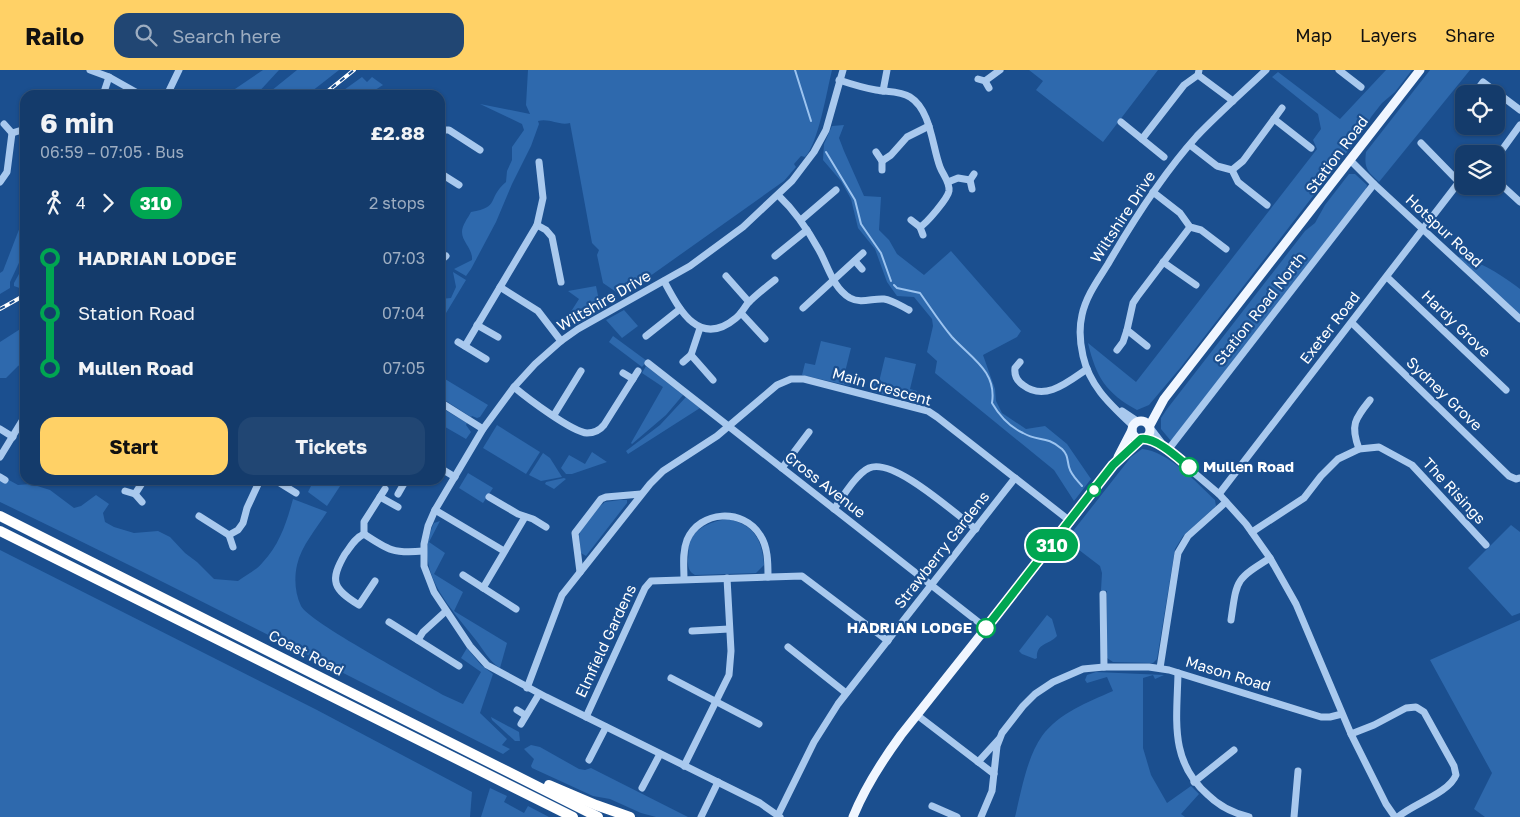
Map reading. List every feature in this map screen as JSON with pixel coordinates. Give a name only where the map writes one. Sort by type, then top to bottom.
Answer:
[{"type":"highway","name":"Coast Road","points":[[0,516],[598,817]]},
{"type":"highway","name":"Coast Road","points":[[0,530],[572,817]]},
{"type":"highway","points":[[450,742],[596,805],[630,817]]},
{"type":"highway","points":[[500,781],[558,817]]},
{"type":"main road","name":"Station Road","points":[[853,817],[879,766],[1115,462],[1136,424],[1164,399],[1420,70]]},
{"type":"main road","name":"Station Road","points":[[1150,427],[1164,399]]},
{"type":"main road","points":[[1147,422],[1150,427],[1150,433],[1143,439],[1135,436],[1136,424],[1147,422]]},
{"type":"main road","name":"Station Road","points":[[1115,462],[1143,439]]},
{"type":"street","points":[[90,70],[109,77],[132,90]]},
{"type":"street","points":[[169,90],[179,70]]},
{"type":"street","name":"Wiltshire Drive","points":[[779,816],[766,806],[496,672],[483,662],[446,611],[428,579],[424,566],[423,551],[428,526],[435,510],[483,429],[514,387],[535,364],[561,341],[598,317],[690,266],[730,237],[778,195],[798,174],[819,144],[829,120],[843,70]]},
{"type":"street","points":[[883,91],[887,70]]},
{"type":"street","points":[[989,88],[982,80],[1000,70]]},
{"type":"street","name":"Wiltshire Drive","points":[[1136,424],[1111,405],[1098,391],[1087,369],[1080,339],[1084,308],[1111,258],[1153,192],[1190,144],[1266,70]]},
{"type":"street","points":[[1339,70],[1361,87]]},
{"type":"street","points":[[1142,139],[1184,85],[1199,73],[1233,101]]},
{"type":"street","points":[[105,90],[109,77]]},
{"type":"street","points":[[839,80],[903,94],[913,99],[920,107],[949,189],[948,196],[920,227]]},
{"type":"street","points":[[1505,99],[1520,110]]},
{"type":"street","points":[[1232,170],[1243,160],[1282,108]]},
{"type":"street","points":[[1274,119],[1311,148]]},
{"type":"street","points":[[1120,122],[1164,157]]},
{"type":"street","points":[[0,182],[7,172],[12,133],[4,124]]},
{"type":"street","points":[[1505,145],[1520,125]]},
{"type":"street","points":[[882,161],[894,152],[907,137],[928,126]]},
{"type":"street","points":[[445,130],[449,130],[480,150]]},
{"type":"street","points":[[12,133],[20,131]]},
{"type":"street","points":[[1421,143],[1455,175]]},
{"type":"street","points":[[1190,144],[1217,166],[1232,170],[1238,182],[1267,205]]},
{"type":"street","points":[[876,152],[882,161],[882,170]]},
{"type":"street","name":"Hotspur Road","points":[[1351,161],[1422,230],[1520,319]]},
{"type":"street","points":[[465,346],[537,225],[542,198],[538,162]]},
{"type":"street","points":[[445,177],[459,185]]},
{"type":"street","points":[[948,182],[958,178],[972,177],[972,189]]},
{"type":"street","name":"Station Road North","points":[[1167,449],[1374,184]]},
{"type":"street","points":[[1505,188],[1520,202]]},
{"type":"street","points":[[801,220],[836,190]]},
{"type":"street","name":"Exeter Road","points":[[1219,494],[1455,190]]},
{"type":"street","points":[[1153,192],[1180,213],[1190,227],[1201,230],[1226,249]]},
{"type":"street","points":[[778,195],[801,220],[820,250],[834,280],[852,299],[886,300],[909,310]]},
{"type":"street","points":[[911,220],[920,227],[923,235]]},
{"type":"street","points":[[537,225],[546,230],[552,237],[560,282]]},
{"type":"street","points":[[1117,350],[1124,340],[1135,300],[1190,227]]},
{"type":"street","points":[[776,256],[807,230]]},
{"type":"street","points":[[803,308],[863,253]]},
{"type":"street","points":[[855,261],[862,270]]},
{"type":"street","points":[[1164,262],[1196,285]]},
{"type":"street","points":[[726,276],[749,302]]},
{"type":"street","name":"Hardy Grove","points":[[1387,277],[1506,390]]},
{"type":"street","points":[[664,281],[680,309],[689,320],[700,328],[709,329],[731,322],[749,302],[775,280]]},
{"type":"street","points":[[500,287],[538,311],[561,341]]},
{"type":"street","points":[[646,336],[680,309]]},
{"type":"street","points":[[741,313],[765,339]]},
{"type":"street","name":"Sydney Grove","points":[[1352,323],[1509,476],[1516,480],[1520,478]]},
{"type":"street","points":[[478,325],[498,337]]},
{"type":"street","points":[[683,362],[691,355],[700,328]]},
{"type":"street","points":[[1127,330],[1147,346]]},
{"type":"street","points":[[458,342],[486,359]]},
{"type":"street","points":[[691,355],[713,380]]},
{"type":"street","name":"Cross Avenue","points":[[648,362],[986,628]]},
{"type":"street","points":[[1020,362],[1015,368],[1017,379],[1024,386],[1035,392],[1056,388],[1087,369]]},
{"type":"street","points":[[554,415],[581,371]]},
{"type":"street","points":[[514,387],[537,405],[582,432],[594,432],[604,425],[638,371]]},
{"type":"street","points":[[623,373],[633,379]]},
{"type":"street","name":"Main Crescent","points":[[527,688],[559,600],[641,494],[663,471],[712,439],[781,382],[791,378],[928,411],[1070,521]]},
{"type":"street","points":[[1359,449],[1354,436],[1354,422],[1370,400]]},
{"type":"street","points":[[445,405],[483,429]]},
{"type":"street","points":[[0,457],[20,424]]},
{"type":"street","points":[[1150,427],[1167,449],[1219,494],[1252,532],[1270,558],[1296,604],[1351,734],[1386,804],[1397,817],[1449,786],[1455,777],[1454,766],[1426,715],[1418,708],[1410,706],[1374,725],[1351,734]]},
{"type":"street","points":[[0,429],[13,436]]},
{"type":"street","points":[[782,468],[809,432]]},
{"type":"street","points":[[1143,439],[1167,449]]},
{"type":"street","name":"The Risings","points":[[1252,532],[1304,498],[1321,476],[1338,459],[1359,449],[1379,447],[1412,465],[1486,545]]},
{"type":"street","points":[[834,509],[861,474],[868,468],[879,466],[894,470],[908,477],[976,530]]},
{"type":"street","points":[[445,471],[455,477]]},
{"type":"street","name":"Strawberry Gardens","points":[[779,816],[814,742],[846,693],[1015,478]]},
{"type":"street","points":[[135,494],[141,485]]},
{"type":"street","points":[[229,535],[238,530],[243,523],[258,485]]},
{"type":"street","points":[[283,485],[296,493]]},
{"type":"street","points":[[398,494],[403,485]]},
{"type":"street","points":[[364,534],[364,524],[385,489]]},
{"type":"street","points":[[125,491],[135,494],[142,502]]},
{"type":"street","points":[[580,572],[575,533],[598,501],[606,497],[641,494]]},
{"type":"street","points":[[380,497],[398,507]]},
{"type":"street","points":[[489,497],[518,514],[533,519],[546,527]]},
{"type":"street","points":[[1160,668],[1178,553],[1188,536],[1226,502]]},
{"type":"street","points":[[435,510],[504,551]]},
{"type":"street","points":[[684,579],[684,554],[688,537],[702,523],[723,515],[740,518],[758,531],[766,547],[768,577]]},
{"type":"street","points":[[198,516],[229,535],[233,547]]},
{"type":"street","points":[[483,588],[525,517]]},
{"type":"street","points":[[364,534],[386,548],[397,552],[423,551]]},
{"type":"street","points":[[364,534],[353,542],[338,566],[336,581],[342,593],[359,605],[375,580]]},
{"type":"street","points":[[1231,620],[1239,581],[1244,575],[1270,558]]},
{"type":"street","points":[[463,576],[516,609]]},
{"type":"street","name":"Elmfield Gardens","points":[[586,717],[647,585],[655,580],[804,577],[888,641]]},
{"type":"street","points":[[684,766],[729,675],[731,658],[727,578]]},
{"type":"street","points":[[1103,594],[1104,667]]},
{"type":"street","points":[[418,640],[423,632],[446,611]]},
{"type":"street","points":[[389,622],[459,666]]},
{"type":"street","points":[[692,631],[729,629]]},
{"type":"street","points":[[788,647],[846,693]]},
{"type":"street","name":"Mason Road","points":[[978,762],[1035,694],[1053,682],[1076,671],[1088,668],[1160,668],[1322,717],[1342,714]]},
{"type":"street","points":[[1178,672],[1178,743],[1183,762],[1194,782],[1220,805],[1249,817]]},
{"type":"street","points":[[671,678],[759,724]]},
{"type":"street","points":[[521,724],[539,694]]},
{"type":"street","points":[[517,710],[525,715]]},
{"type":"street","points":[[917,715],[994,774]]},
{"type":"street","points":[[589,760],[606,726]]},
{"type":"street","points":[[981,817],[992,791],[998,739]]},
{"type":"street","points":[[1194,782],[1234,750]]},
{"type":"street","points":[[642,788],[660,754]]},
{"type":"street","points":[[1294,817],[1298,771]]},
{"type":"street","points":[[701,817],[718,782]]},
{"type":"street","points":[[932,806],[957,817]]},
{"type":"shaded area","points":[[263,70],[279,70],[261,90],[235,89]]},
{"type":"shaded area","points":[[297,70],[339,70],[313,90],[272,90]]},
{"type":"shaded area","points":[[528,70],[832,70],[822,116],[814,141],[805,157],[801,156],[794,164],[796,167],[784,181],[622,296],[603,283],[597,255],[599,250],[592,243],[570,123],[562,124],[547,120],[538,121],[539,124],[531,146],[496,222],[471,269],[466,276],[454,269],[472,260],[471,252],[462,236],[463,227],[471,212],[490,205],[496,193],[506,182],[507,171],[512,160],[512,147],[524,130],[522,124],[480,104],[530,114],[526,105]]},
{"type":"shaded area","points":[[1029,70],[1158,70],[1103,142],[1036,90],[1043,81]]},
{"type":"shaded area","points":[[1386,70],[1412,70],[1395,92],[1382,103],[1371,117],[1364,130],[1181,367],[1149,405],[1137,410],[1117,397],[1099,375],[1088,343],[1136,382],[1317,149],[1313,140],[1321,129],[1318,114],[1272,77],[1278,72],[1340,119]]},
{"type":"shaded area","points":[[1430,70],[1470,70],[1458,85],[1455,85],[1455,88],[1379,182],[1367,169],[1366,152]]},
{"type":"shaded area","points":[[362,77],[367,82],[372,77],[383,85],[375,90],[344,90]]},
{"type":"shaded area","points":[[844,125],[839,138],[844,151],[864,196],[881,197],[879,230],[889,240],[897,254],[924,275],[951,251],[1021,331],[1017,337],[983,355],[995,389],[996,401],[1002,413],[1026,429],[1045,426],[1067,444],[1091,479],[1074,501],[1054,470],[935,373],[937,361],[927,352],[933,326],[932,319],[914,297],[897,296],[887,282],[875,249],[858,228],[851,199],[841,181],[823,160],[824,144],[832,126]]},
{"type":"shaded area","points":[[1349,174],[1355,174],[1367,185],[1366,190],[1171,441],[1161,429],[1161,418],[1167,409],[1305,231],[1315,223],[1325,205]]},
{"type":"shaded area","points":[[20,227],[20,261],[10,282],[10,288],[0,294],[0,273],[3,271]]},
{"type":"shaded area","points":[[1458,257],[1482,265],[1520,289],[1520,316]]},
{"type":"shaded area","points":[[20,272],[20,288],[14,286]]},
{"type":"shaded area","points":[[453,272],[466,280],[445,315],[445,299],[451,298],[456,287]]},
{"type":"shaded area","points":[[596,286],[601,310],[574,326],[565,321],[579,299],[568,291]]},
{"type":"shaded area","points":[[624,310],[638,326],[622,338],[606,320]]},
{"type":"shaded area","points":[[20,329],[20,365],[6,378],[0,378],[0,342]]},
{"type":"shaded area","points":[[613,336],[647,361],[642,367],[609,342]]},
{"type":"shaded area","points":[[821,341],[851,348],[845,372],[853,374],[850,386],[802,375],[805,363],[815,365]]},
{"type":"shaded area","points":[[885,357],[916,364],[910,389],[917,391],[914,402],[870,391],[873,380],[879,382]]},
{"type":"shaded area","points":[[646,366],[683,395],[666,415],[632,444],[663,387],[642,373]]},
{"type":"shaded area","points":[[445,379],[488,405],[480,417],[471,417],[445,400]]},
{"type":"shaded area","points":[[686,397],[700,408],[628,454],[626,451],[660,425]]},
{"type":"shaded area","points":[[445,410],[467,423],[466,425],[471,432],[466,439],[445,427]]},
{"type":"shaded area","points":[[497,425],[540,452],[526,474],[483,448]]},
{"type":"shaded area","points":[[1142,449],[1162,455],[1182,469],[1215,500],[1216,506],[1183,536],[1175,549],[1157,659],[1153,663],[1113,662],[1107,658],[1107,591],[1101,590],[1102,573],[1100,566],[1066,540],[1131,457]]},
{"type":"shaded area","points":[[592,452],[607,462],[572,474],[566,474],[561,468],[569,455],[585,464]]},
{"type":"shaded area","points":[[543,453],[550,458],[562,477],[541,481],[529,475]]},
{"type":"shaded area","points":[[468,473],[493,488],[483,503],[459,488]]},
{"type":"shaded area","points":[[7,479],[18,485],[34,485],[50,490],[74,508],[81,506],[96,495],[109,504],[103,513],[105,522],[134,533],[158,531],[170,537],[214,579],[238,581],[261,565],[278,540],[293,499],[327,512],[306,544],[297,565],[296,586],[301,606],[308,614],[343,638],[443,695],[463,704],[481,672],[461,658],[467,648],[481,665],[493,674],[480,713],[507,739],[502,745],[510,749],[503,754],[189,595],[0,502],[0,481]]},
{"type":"shaded area","points":[[566,479],[554,489],[545,484],[546,482]]},
{"type":"shaded area","points":[[312,485],[341,485],[327,506],[308,492]]},
{"type":"shaded area","points":[[627,500],[627,503],[586,556],[581,553],[579,536],[581,528],[605,502]]},
{"type":"shaded area","points":[[728,519],[744,525],[755,534],[759,541],[764,565],[756,573],[695,575],[690,570],[688,564],[689,543],[692,537],[705,526],[716,521]]},
{"type":"shaded area","points":[[440,521],[429,542],[445,553],[434,574],[463,592],[454,611],[507,643],[500,668],[489,658],[445,600],[436,586],[427,556],[428,540],[434,523]]},
{"type":"shaded area","points":[[1511,525],[1520,532],[1520,613],[1512,616],[1468,568]]},
{"type":"shaded area","points":[[0,550],[317,710],[472,792],[470,817],[0,817]]},
{"type":"shaded area","points":[[1047,615],[1052,619],[1057,636],[1041,647],[1037,653],[1037,658],[1022,654],[1019,651]]},
{"type":"shaded area","points":[[1520,620],[1520,817],[1485,817],[1474,809],[1492,773],[1430,660]]},
{"type":"shaded area","points":[[1096,672],[1164,675],[1155,679],[1153,675],[1143,678],[1143,748],[1151,775],[1167,803],[1191,786],[1199,794],[1181,814],[1185,817],[1015,817],[1028,764],[1042,736],[1065,715],[1113,691],[1107,677],[1087,683],[1085,680],[1087,675]]},
{"type":"shaded area","points":[[491,717],[519,732],[520,741],[515,741]]},
{"type":"shaded area","points":[[531,745],[540,747],[579,769],[591,768],[688,817],[656,817],[641,813],[610,799],[593,796],[532,768],[534,759],[524,749]]},
{"type":"shaded area","points":[[490,788],[507,796],[504,802],[524,813],[528,806],[549,817],[481,817]]},
{"type":"waterway","points":[[795,70],[811,121]]},
{"type":"waterway","points":[[826,152],[855,200],[861,224],[881,253],[891,281]]},
{"type":"waterway","points":[[894,285],[897,288],[920,293],[948,332],[987,374],[991,382],[992,403],[1001,416],[1009,424],[1028,436],[1047,440],[1062,449],[1066,455],[1071,472],[1082,486]]},
{"type":"railway","points":[[329,90],[354,70]]},
{"type":"railway","points":[[0,309],[20,298]]},
{"type":"bus line","name":"310","points":[[986,628],[1115,462],[1141,439],[1145,438],[1166,448],[1189,467]]},
{"type":"place","name":"Mullen Road","points":[[1189,467]]},
{"type":"place","name":"HADRIAN LODGE","points":[[986,628]]}]
